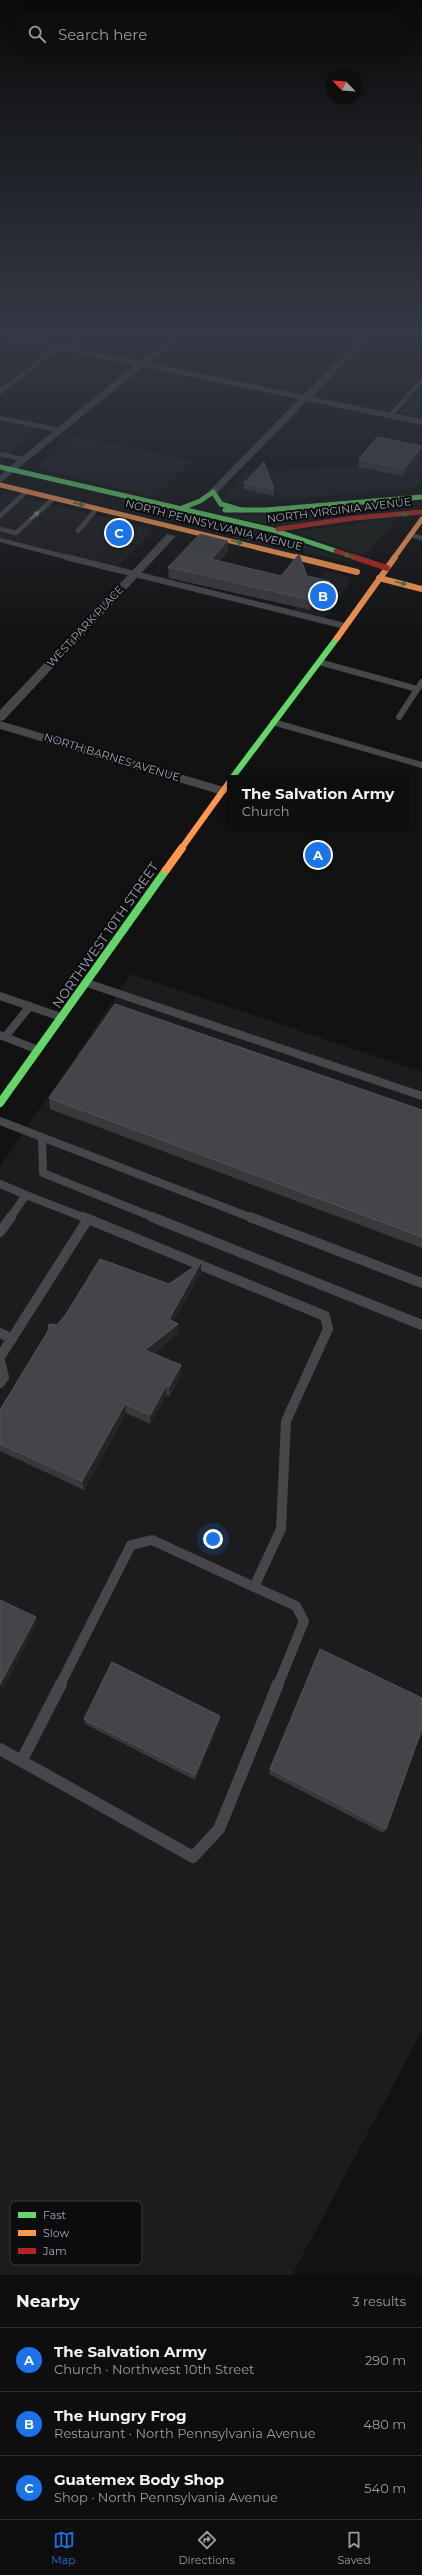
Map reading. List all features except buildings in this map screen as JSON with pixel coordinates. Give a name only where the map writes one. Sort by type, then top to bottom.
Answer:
[{"type":"main road","name":"NORTH PENNSYLVANIA AVENUE","points":[[0,467],[182,508],[215,518],[273,530],[400,571]]},
{"type":"main road","name":"NORTH PENNSYLVANIA AVENUE","points":[[0,485],[422,588]]},
{"type":"main road","points":[[182,508],[200,501],[212,492],[221,504],[241,510]]},
{"type":"main road","name":"NORTH VIRGINIA AVENUE","points":[[182,508],[241,510],[422,496]]},
{"type":"main road","name":"NORTH VIRGINIA AVENUE","points":[[186,530],[236,532],[273,530],[355,518],[422,512]]},
{"type":"main road","points":[[234,775],[272,722],[346,626],[372,576],[387,568],[422,519]]},
{"type":"main road","points":[[160,523],[171,536],[202,534]]},
{"type":"main road","name":"NORTHWEST 10TH STREET","points":[[0,1103],[226,786]]},
{"type":"street","points":[[0,480],[53,434]]},
{"type":"street","points":[[212,492],[270,434]]},
{"type":"street","name":"WEST PARK PLACE","points":[[0,717],[171,536]]},
{"type":"street","name":"NORTH BARNES AVENUE","points":[[0,725],[226,786]]},
{"type":"lane","points":[[1,455],[23,459]]},
{"type":"lane","points":[[0,516],[27,491]]},
{"type":"lane","points":[[0,529],[16,533],[54,498]]},
{"type":"lane","points":[[78,531],[91,518],[97,508]]},
{"type":"lane","points":[[410,535],[422,538]]},
{"type":"lane","points":[[0,540],[346,626]]},
{"type":"lane","points":[[319,662],[417,689]]},
{"type":"lane","points":[[399,717],[422,682]]},
{"type":"lane","points":[[272,722],[422,765]]},
{"type":"lane","points":[[87,983],[422,1096]]},
{"type":"lane","points":[[0,996],[62,1018]]},
{"type":"lane","points":[[30,1006],[3,1036],[38,1050]]},
{"type":"lane","points":[[0,1121],[422,1282]]},
{"type":"lane","points":[[42,1138],[43,1173],[422,1325]]},
{"type":"lane","points":[[0,1184],[325,1316],[328,1329],[286,1421],[281,1529],[254,1587]]},
{"type":"lane","points":[[0,1232],[26,1195]]},
{"type":"lane","points":[[0,1357],[88,1220]]},
{"type":"lane","points":[[0,1333],[12,1339]]},
{"type":"lane","points":[[0,1361],[4,1377],[0,1383]]},
{"type":"lane","points":[[0,1749],[193,1857],[219,1829],[304,1621],[296,1606],[152,1540],[131,1545],[22,1760]]},
{"type":"shaded area","points":[[0,434],[33,434],[2,461],[0,460]]},
{"type":"shaded area","points":[[73,435],[192,461],[155,497],[34,468]]},
{"type":"shaded area","points":[[375,443],[422,452],[422,480],[416,488],[275,500],[221,501],[243,472],[355,467]]},
{"type":"shaded area","points":[[13,481],[175,518],[223,523],[247,528],[221,528],[183,522]]},
{"type":"shaded area","points":[[4,493],[154,530],[117,567],[65,555],[0,538],[0,497]]},
{"type":"shaded area","points":[[397,504],[329,513],[311,520],[281,526],[221,516],[276,514]]},
{"type":"shaded area","points":[[398,517],[364,556],[296,532]]},
{"type":"shaded area","points":[[274,534],[358,564],[307,553],[284,550],[230,537]]},
{"type":"shaded area","points":[[325,571],[346,576],[351,581],[325,618],[294,611]]},
{"type":"shaded area","points":[[131,974],[422,1072],[422,2031],[292,2275],[0,2275],[0,1167]]},
{"type":"traffic: fast","points":[[0,467],[273,530],[336,551]]},
{"type":"traffic: fast","points":[[182,508],[200,501],[213,492],[221,504],[241,510]]},
{"type":"traffic: fast","points":[[225,510],[266,510],[422,497]]},
{"type":"traffic: fast","points":[[234,775],[337,638]]},
{"type":"traffic: fast","points":[[0,1103],[166,870]]},
{"type":"traffic: slow","points":[[0,485],[357,572]]},
{"type":"traffic: slow","points":[[337,638],[422,519]]},
{"type":"traffic: slow","points":[[379,578],[422,589]]},
{"type":"traffic: slow","points":[[166,870],[227,785]]},
{"type":"traffic: jam","points":[[278,529],[355,518],[422,512]]},
{"type":"traffic: jam","points":[[336,551],[387,568]]},
{"type":"place","name":"Guatemex Body Shop","points":[[119,533]]},
{"type":"place","name":"The Hungry Frog","points":[[323,596]]},
{"type":"place","name":"The Salvation Army","points":[[318,855]]}]
